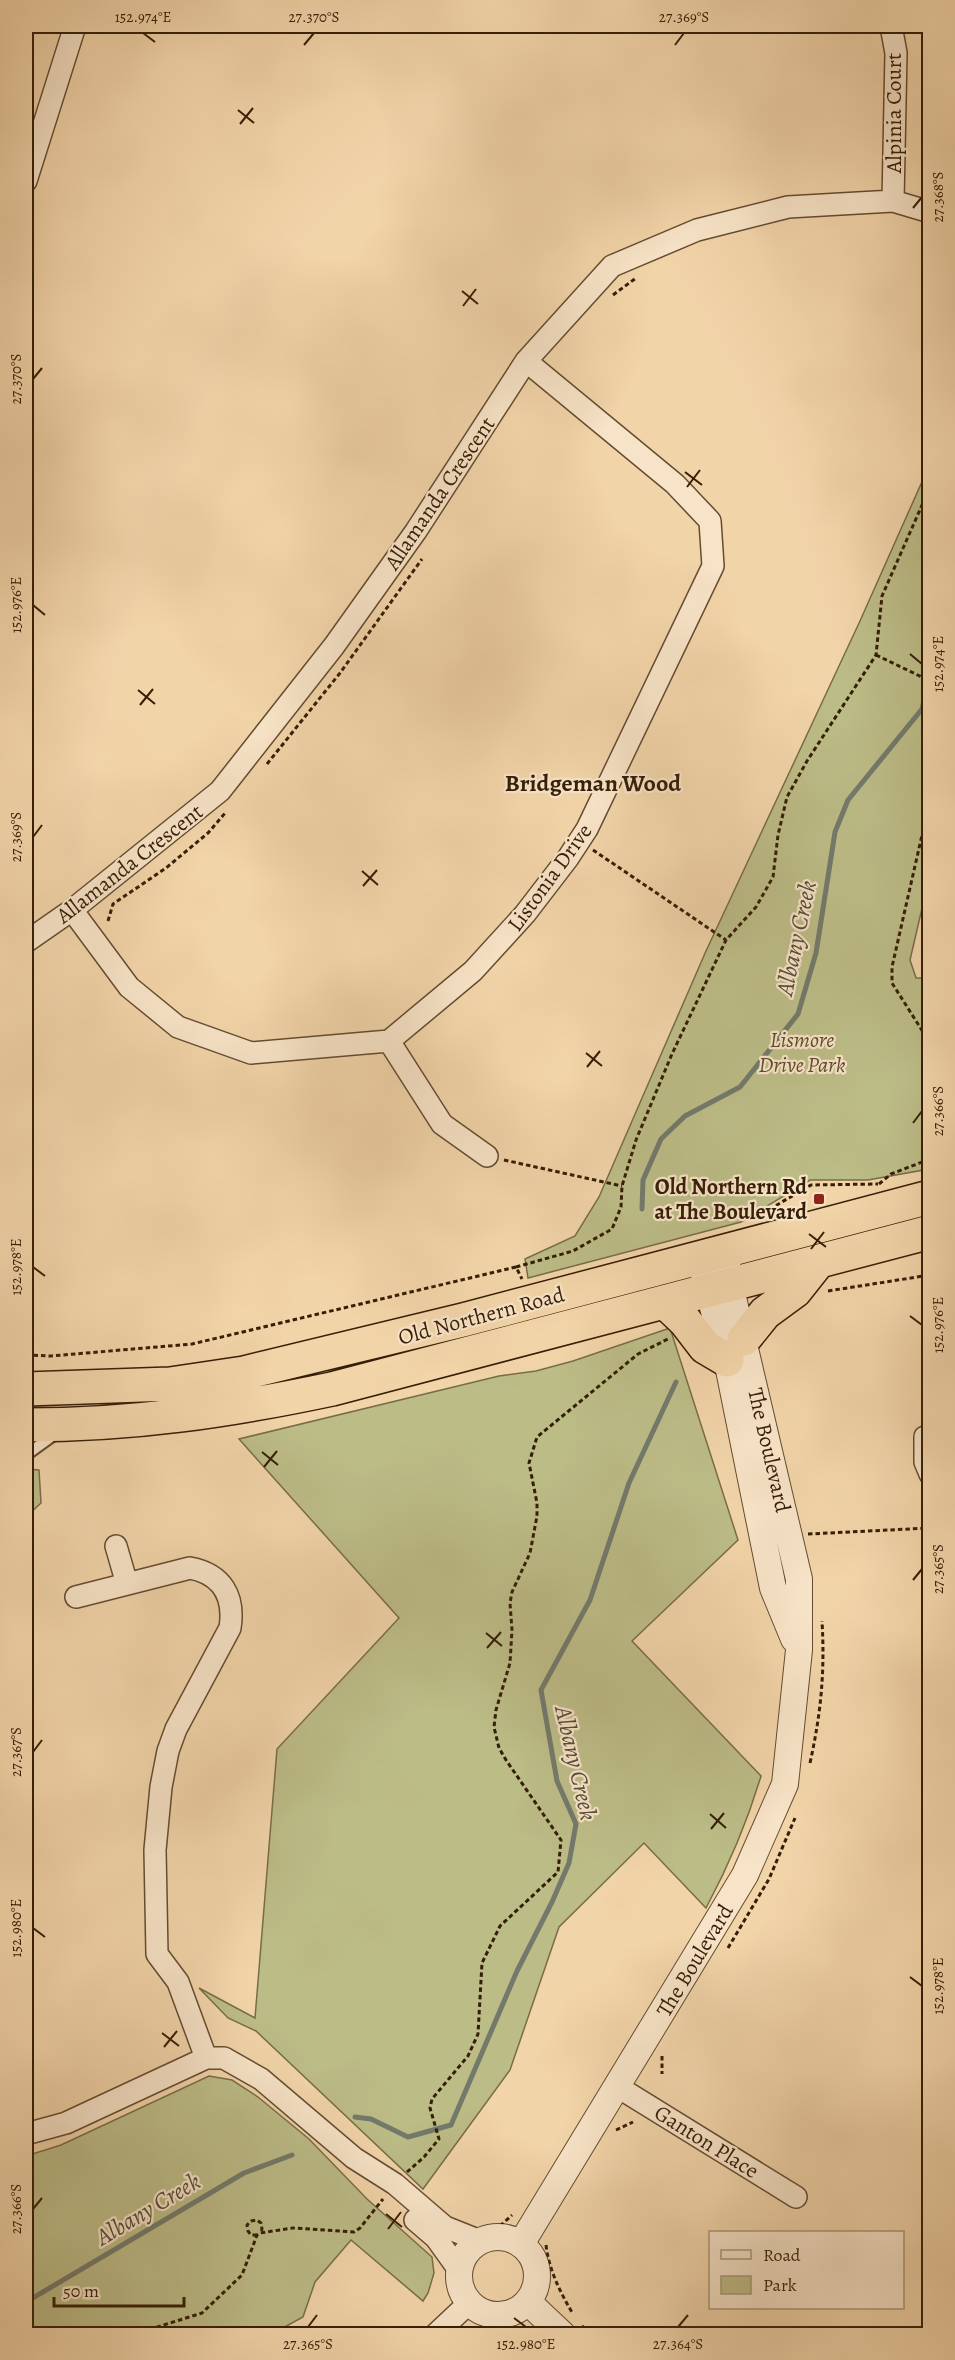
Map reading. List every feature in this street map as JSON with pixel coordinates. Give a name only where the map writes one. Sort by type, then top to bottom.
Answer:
[{"type":"highway","name":"Old Northern Road","points":[[26,1389],[170,1383],[244,1373],[347,1349],[930,1197]]},
{"type":"highway","name":"Old Northern Road","points":[[26,1425],[67,1425],[190,1416],[332,1389],[930,1232]]},
{"type":"highway","points":[[664,1302],[685,1321],[705,1347],[735,1349],[765,1313],[795,1291],[818,1262]]},
{"type":"street","name":"Alpinia Court","points":[[891,26],[896,54],[892,201]]},
{"type":"street","points":[[26,181],[74,29]]},
{"type":"street","name":"Allamanda Crescent","points":[[26,942],[72,910],[220,791],[334,646],[417,531],[526,361],[612,266],[697,230],[788,207],[892,201],[930,212]]},
{"type":"street","name":"Listonia Drive","points":[[389,1041],[473,971],[525,914],[579,841],[713,566],[710,521],[675,484],[526,361]]},
{"type":"street","points":[[72,910],[129,987],[178,1028],[251,1053],[389,1041],[442,1124],[487,1156]]},
{"type":"street","name":"The Boulevard","points":[[533,2243],[618,2087],[745,1875],[785,1784],[799,1650],[799,1579],[790,1535],[735,1349],[712,1255]]},
{"type":"street","name":"The Boulevard","points":[[735,1349],[773,1588],[799,1650]]},
{"type":"street","points":[[930,1435],[925,1437],[925,1461],[930,1474]]},
{"type":"street","points":[[116,1546],[127,1584]]},
{"type":"street","points":[[76,1597],[190,1568],[207,1571],[227,1593],[233,1610],[230,1628],[176,1729],[168,1751],[161,1787],[155,1850],[157,1954],[178,1982],[206,2058]]},
{"type":"street","points":[[26,2134],[66,2123],[206,2058],[224,2058],[261,2079],[354,2158],[395,2184],[445,2227],[511,2238],[533,2243],[537,2285],[528,2302],[515,2312],[499,2316],[483,2313],[469,2303],[462,2292],[459,2270],[464,2256],[484,2234]]},
{"type":"street","name":"Ganton Place","points":[[618,2087],[796,2197]]},
{"type":"street","points":[[354,2158],[386,2195],[436,2238],[459,2270]]},
{"type":"street","points":[[528,2302],[572,2325]]},
{"type":"street","points":[[436,2334],[469,2303]]},
{"type":"lane","points":[[26,1455],[67,1425]]},
{"type":"path","points":[[606,300],[643,274]]},
{"type":"path","points":[[26,1356],[51,1356],[192,1344],[516,1267],[573,1251],[612,1229],[621,1207],[622,1186],[636,1140],[672,1054],[726,940],[756,907],[773,877],[778,835],[787,797],[807,761],[876,655],[882,596],[930,487]]},
{"type":"path","points":[[876,655],[930,681]]},
{"type":"path","points":[[930,800],[895,956],[892,982],[930,1043]]},
{"type":"path","points":[[579,841],[726,940]]},
{"type":"path","points":[[487,1156],[622,1186]]},
{"type":"path","points":[[879,1184],[891,1174],[930,1159]]},
{"type":"path","points":[[755,1218],[811,1185],[888,1184]]},
{"type":"path","points":[[516,1267],[524,1282]]},
{"type":"path","points":[[400,2180],[439,2139],[432,2116],[432,2099],[468,2056],[478,2034],[482,1964],[500,1926],[558,1872],[561,1840],[506,1760],[499,1748],[494,1727],[496,1710],[510,1663],[512,1592],[530,1553],[537,1516],[537,1503],[529,1463],[531,1450],[537,1437],[638,1354],[670,1338]]},
{"type":"path","points":[[790,1535],[930,1528]]},
{"type":"path","points":[[609,2136],[616,2129],[633,2122]]},
{"type":"path","points":[[135,2334],[202,2313],[242,2276],[259,2234],[262,2229],[261,2223],[257,2220],[251,2221],[247,2225],[251,2235],[259,2234],[293,2228],[354,2232],[360,2229],[384,2199]]},
{"type":"path","points":[[484,2234],[499,2227],[516,2212]]},
{"type":"path","points":[[533,2243],[548,2259],[572,2325],[592,2334]]},
{"type":"green space","name":"Lismore Drive Park","points":[[929,466],[930,874],[910,960],[916,978],[929,978],[929,1169],[868,1180],[810,1180],[741,1222],[528,1278],[525,1259],[575,1236],[599,1197],[706,951],[860,621]]},
{"type":"green space","points":[[670,1328],[738,1540],[632,1641],[761,1776],[737,1844],[706,1908],[644,1843],[559,1927],[510,2070],[423,2189],[256,2031],[228,2018],[199,1988],[255,2018],[277,1749],[399,1618],[239,1439],[499,1376],[536,1371]]},
{"type":"green space","points":[[26,1469],[39,1470],[41,1503],[26,1517]]},
{"type":"green space","points":[[209,2076],[232,2080],[258,2097],[309,2139],[367,2199],[432,2257],[434,2273],[423,2301],[351,2240],[315,2282],[303,2317],[272,2334],[26,2334],[26,2156],[61,2145]]},
{"type":"waterway","name":"Albany Creek","points":[[642,1209],[643,1180],[661,1139],[685,1116],[740,1087],[798,1014],[816,953],[835,832],[848,800],[922,709],[930,674]]},
{"type":"waterway","name":"Albany Creek","points":[[355,2117],[371,2119],[408,2137],[451,2125],[517,1971],[552,1902],[569,1863],[576,1824],[557,1781],[541,1690],[590,1600],[629,1483],[676,1382]]},
{"type":"waterway","name":"Albany Creek","points":[[26,2302],[244,2173],[292,2155]]},
{"type":"place","name":"Old Northern Rd at The Boulevard","points":[[819,1199]]},
{"type":"district","name":"Bridgeman Wood","points":[[593,783]]}]
